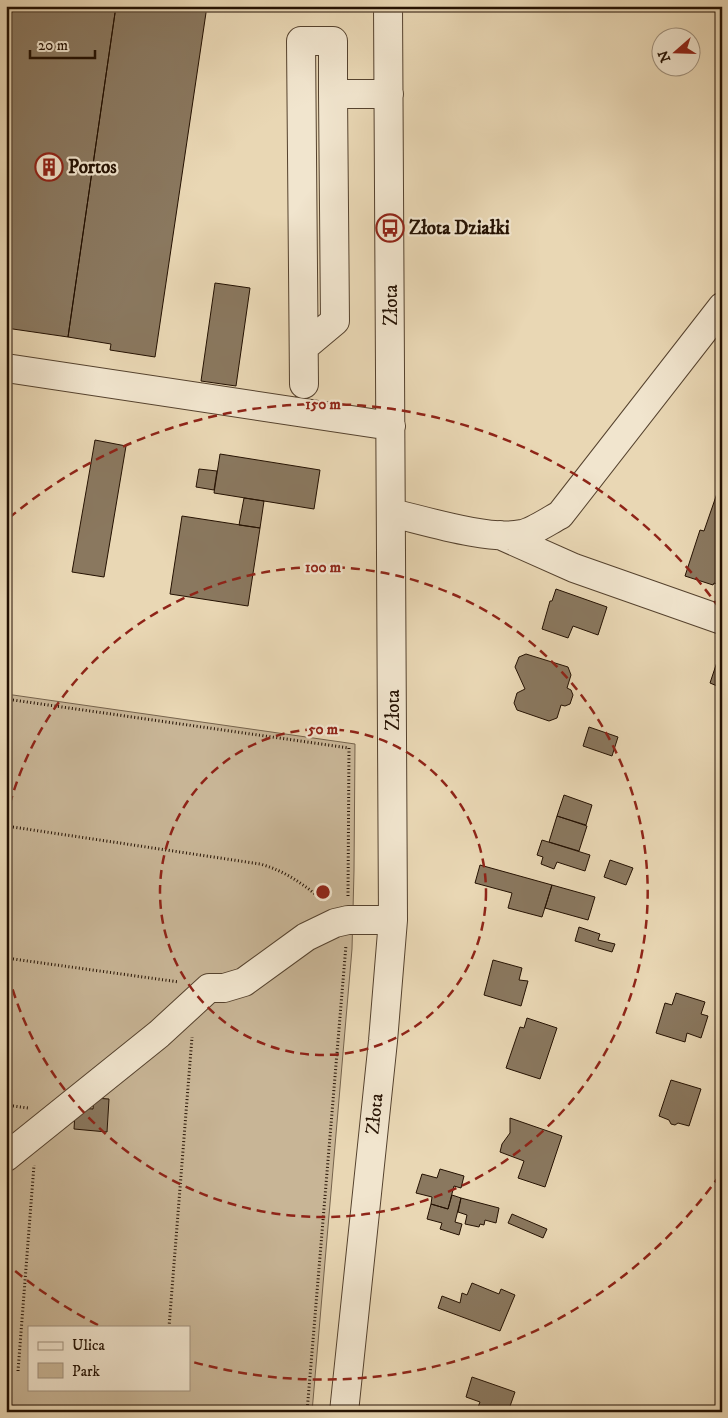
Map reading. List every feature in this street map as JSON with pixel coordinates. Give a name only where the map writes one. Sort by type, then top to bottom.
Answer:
[{"type":"street","name":"Złota","points":[[344,1412],[384,1031],[393,920],[388,6]]},
{"type":"street","points":[[304,347],[335,321],[333,41],[301,41],[304,384]]},
{"type":"street","points":[[333,94],[389,94]]},
{"type":"street","points":[[500,536],[523,534],[560,515],[721,309]]},
{"type":"street","points":[[6,368],[391,426]]},
{"type":"street","points":[[392,513],[500,536],[574,568],[722,620]]},
{"type":"street","points":[[6,1157],[159,1034],[202,995],[244,982],[306,937],[321,929],[348,920],[393,920]]},
{"type":"path","points":[[6,826],[260,864],[274,868],[301,882],[348,920]]},
{"type":"path","points":[[6,958],[182,983],[202,995],[169,1326]]},
{"type":"path","points":[[18,1371],[37,1132]]},
{"type":"green space","points":[[6,694],[355,744],[352,949],[312,1412],[58,1412],[6,1405]]},
{"type":"building","name":"Portos","points":[[6,6],[116,6],[68,337],[6,328]]},
{"type":"building","points":[[116,6],[207,6],[155,357],[110,350],[111,344],[68,337]]},
{"type":"building","points":[[215,283],[250,288],[236,386],[201,381]]},
{"type":"building","points":[[95,440],[126,446],[104,577],[72,572]]},
{"type":"building","points":[[220,454],[320,470],[314,509],[214,493]]},
{"type":"building","points":[[199,469],[217,471],[214,490],[196,487]]},
{"type":"building","points":[[722,479],[722,586],[685,576],[700,530],[704,531]]},
{"type":"building","points":[[244,498],[264,501],[260,528],[239,525]]},
{"type":"building","points":[[182,516],[260,528],[248,606],[170,594]]},
{"type":"building","points":[[556,589],[607,607],[598,635],[573,626],[568,638],[542,629],[550,601],[552,601]]},
{"type":"building","points":[[526,654],[568,667],[571,675],[567,688],[571,690],[573,695],[570,704],[561,705],[557,718],[549,721],[517,710],[514,703],[517,693],[525,689],[515,667],[519,657]]},
{"type":"building","points":[[718,659],[722,660],[722,688],[710,683]]},
{"type":"building","points":[[589,727],[618,737],[612,756],[583,746]]},
{"type":"building","points":[[564,795],[592,805],[586,825],[557,816]]},
{"type":"building","points":[[557,816],[587,826],[579,851],[549,842]]},
{"type":"building","points":[[542,840],[590,855],[585,871],[557,862],[554,869],[541,864],[543,857],[537,855]]},
{"type":"building","points":[[610,860],[633,868],[626,885],[604,877]]},
{"type":"building","points":[[480,865],[552,885],[542,917],[508,908],[512,893],[475,883]]},
{"type":"building","points":[[552,885],[595,897],[588,920],[545,908]]},
{"type":"building","points":[[579,927],[600,934],[598,940],[615,944],[612,952],[575,941]]},
{"type":"building","points":[[493,960],[522,968],[519,980],[528,981],[521,1006],[484,995]]},
{"type":"building","points":[[676,993],[705,1002],[701,1014],[708,1016],[701,1038],[687,1033],[685,1042],[656,1033],[665,1003],[672,1005]]},
{"type":"building","points":[[527,1018],[557,1028],[540,1079],[506,1068],[520,1027],[524,1028]]},
{"type":"building","points":[[671,1080],[701,1089],[689,1126],[678,1123],[675,1125],[671,1124],[669,1120],[659,1116]]},
{"type":"building","points":[[94,1098],[109,1099],[107,1132],[74,1129],[75,1113],[80,1108],[93,1109]]},
{"type":"building","points":[[510,1118],[562,1136],[545,1187],[518,1178],[524,1161],[500,1152],[502,1144],[510,1133]]},
{"type":"building","points":[[440,1169],[464,1176],[461,1188],[454,1186],[448,1209],[431,1204],[432,1197],[416,1193],[422,1174],[437,1178]]},
{"type":"building","points":[[452,1195],[461,1198],[455,1222],[462,1224],[459,1235],[440,1229],[442,1223],[427,1219],[431,1204],[448,1209]]},
{"type":"building","points":[[461,1198],[499,1208],[496,1223],[485,1220],[484,1225],[480,1224],[479,1227],[465,1224],[467,1215],[458,1212]]},
{"type":"building","points":[[512,1214],[547,1229],[543,1238],[508,1223]]},
{"type":"building","points":[[472,1283],[499,1294],[501,1289],[515,1295],[500,1331],[438,1308],[442,1296],[460,1303],[462,1293],[467,1295]]},
{"type":"building","points":[[472,1377],[515,1392],[508,1412],[476,1412],[480,1402],[466,1397]]},
{"type":"place","name":"Portos","points":[[49,167]]},
{"type":"place","name":"Złota Działki","points":[[390,228]]}]
